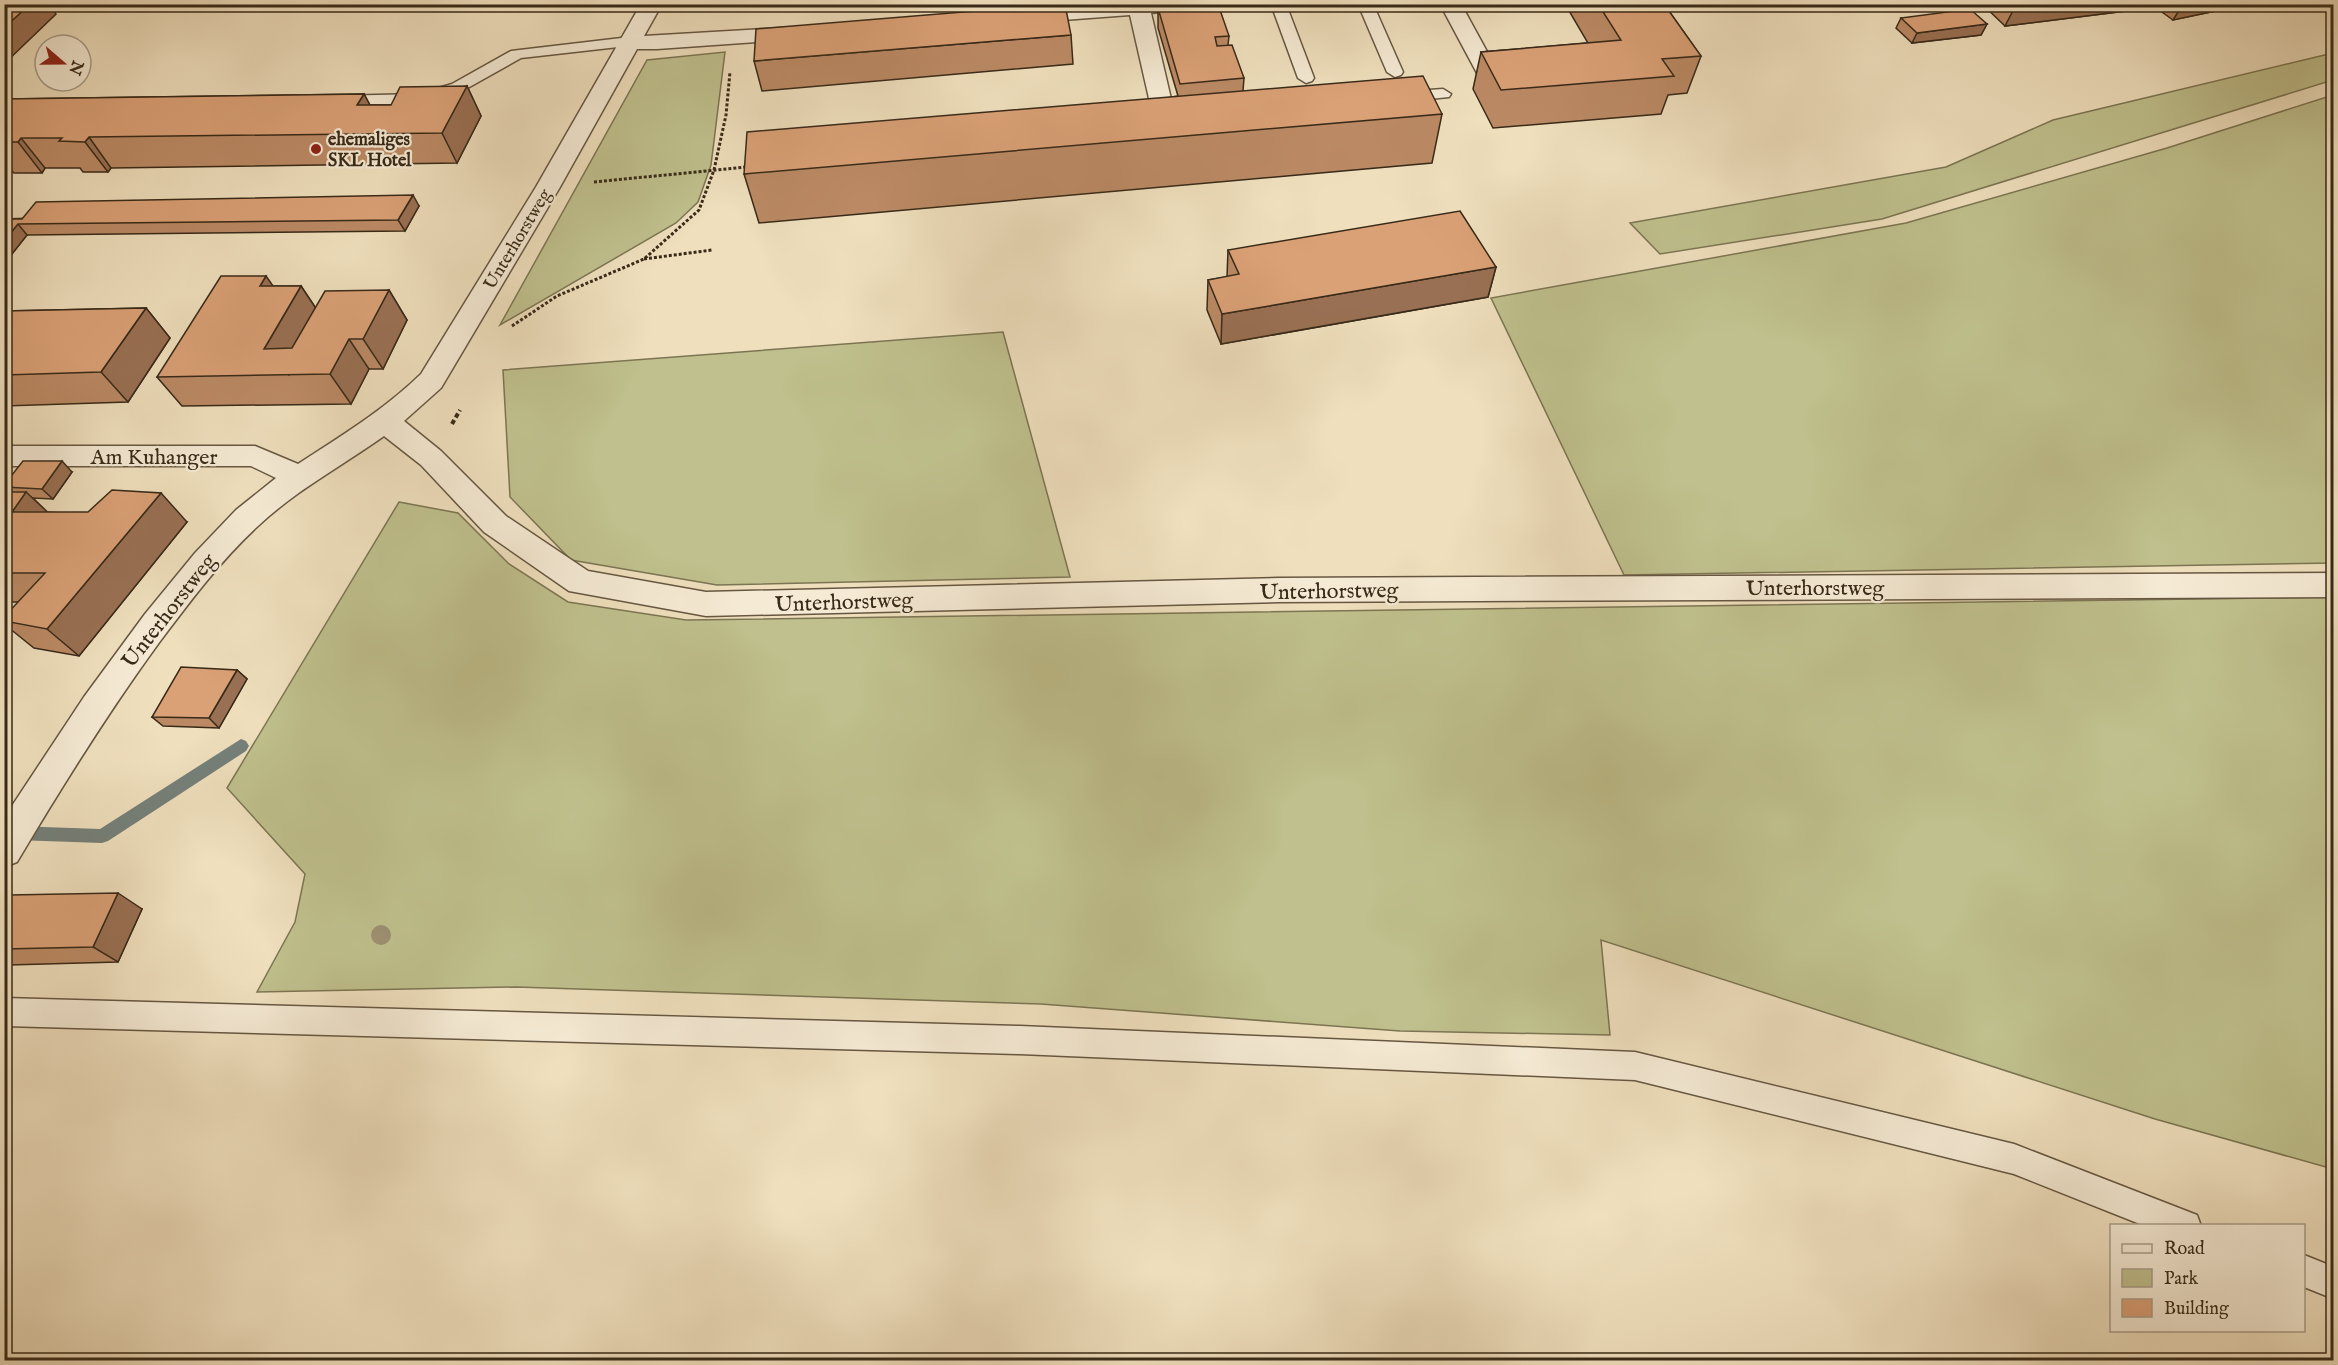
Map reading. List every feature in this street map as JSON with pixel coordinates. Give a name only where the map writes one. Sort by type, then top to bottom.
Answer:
[{"type":"street","name":"Unterhorstweg","points":[[4,851],[34,800],[86,721],[184,587],[224,540],[262,504],[298,476],[386,422],[431,381],[548,187],[652,4]]},
{"type":"street","points":[[1008,18],[1186,4]]},
{"type":"street","points":[[1450,4],[1486,70]]},
{"type":"street","points":[[1139,8],[1164,116]]},
{"type":"street","points":[[630,42],[818,32]]},
{"type":"street","name":"Unterhorstweg","points":[[386,422],[431,458],[495,524],[580,582],[706,604],[1291,590],[2334,585]]},
{"type":"street","name":"Am Kuhanger","points":[[4,456],[255,456],[298,476]]},
{"type":"lane","points":[[1278,4],[1306,78]]},
{"type":"lane","points":[[1365,4],[1395,72]]},
{"type":"lane","points":[[324,101],[418,99],[438,95],[458,87],[517,54],[630,42]]},
{"type":"lane","points":[[1385,98],[1443,94]]},
{"type":"lane","points":[[4,1012],[1008,1040],[1635,1066],[2014,1159],[2181,1224]]},
{"type":"lane","points":[[2305,1271],[2334,1283]]},
{"type":"path","points":[[644,259],[699,210],[714,170],[726,115],[735,38]]},
{"type":"path","points":[[548,187],[750,167]]},
{"type":"path","points":[[508,328],[557,296],[644,259],[712,250]]},
{"type":"path","points":[[431,458],[462,407]]},
{"type":"green space","points":[[725,52],[711,165],[698,202],[676,223],[500,325],[647,60]]},
{"type":"green space","points":[[2333,53],[2333,80],[1882,219],[1660,254],[1630,223],[1946,167],[2053,120]]},
{"type":"green space","points":[[2333,95],[2333,563],[1624,575],[1491,298],[1906,223],[2167,148]]},
{"type":"green space","points":[[1003,332],[1070,577],[717,585],[571,560],[510,497],[503,370]]},
{"type":"green space","points":[[399,502],[458,513],[509,564],[568,602],[686,620],[2333,597],[2333,1169],[2155,1119],[1601,940],[1610,1035],[1400,1031],[1041,1004],[516,987],[257,992],[295,922],[305,874],[227,788]]},
{"type":"building","points":[[4,4],[30,4],[4,28]]},
{"type":"building","points":[[1065,4],[1071,35],[754,61],[756,29]]},
{"type":"building","points":[[1218,4],[1229,36],[1215,37],[1217,46],[1232,45],[1244,78],[1180,84],[1158,8]]},
{"type":"building","points":[[1598,4],[1664,4],[1701,56],[1662,59],[1674,76],[1501,90],[1481,52],[1621,40]]},
{"type":"building","points":[[2173,4],[2202,4],[2180,9]]},
{"type":"building","points":[[1970,9],[1987,24],[1917,33],[1901,18]]},
{"type":"building","points":[[1423,76],[1442,114],[744,174],[747,132]]},
{"type":"building","points":[[467,86],[442,133],[89,137],[85,142],[59,141],[62,138],[21,138],[18,142],[4,142],[4,99],[364,94],[357,105],[391,105],[400,87]]},
{"type":"building","points":[[413,195],[398,220],[18,224],[4,241],[4,219],[22,219],[36,202]]},
{"type":"building","points":[[1460,211],[1496,267],[1222,314],[1208,280],[1239,274],[1228,250]]},
{"type":"building","points":[[221,276],[266,276],[260,286],[301,286],[264,349],[292,348],[325,291],[389,290],[363,339],[349,339],[330,374],[157,377]]},
{"type":"building","points":[[146,308],[101,372],[4,375],[4,311]]},
{"type":"building","points":[[23,461],[62,461],[42,489],[4,487]]},
{"type":"building","points":[[112,490],[161,493],[47,629],[4,621],[4,617],[45,573],[4,573],[4,492],[26,492],[12,512],[88,512]]},
{"type":"building","points":[[181,667],[237,670],[209,718],[152,717]]},
{"type":"building","points":[[118,893],[93,947],[4,949],[4,903],[9,895]]},
{"type":"waterway","points":[[15,833],[102,836],[241,746]]},
{"type":"place","name":"ehemaliges SKL Hotel","points":[[316,149]]}]
